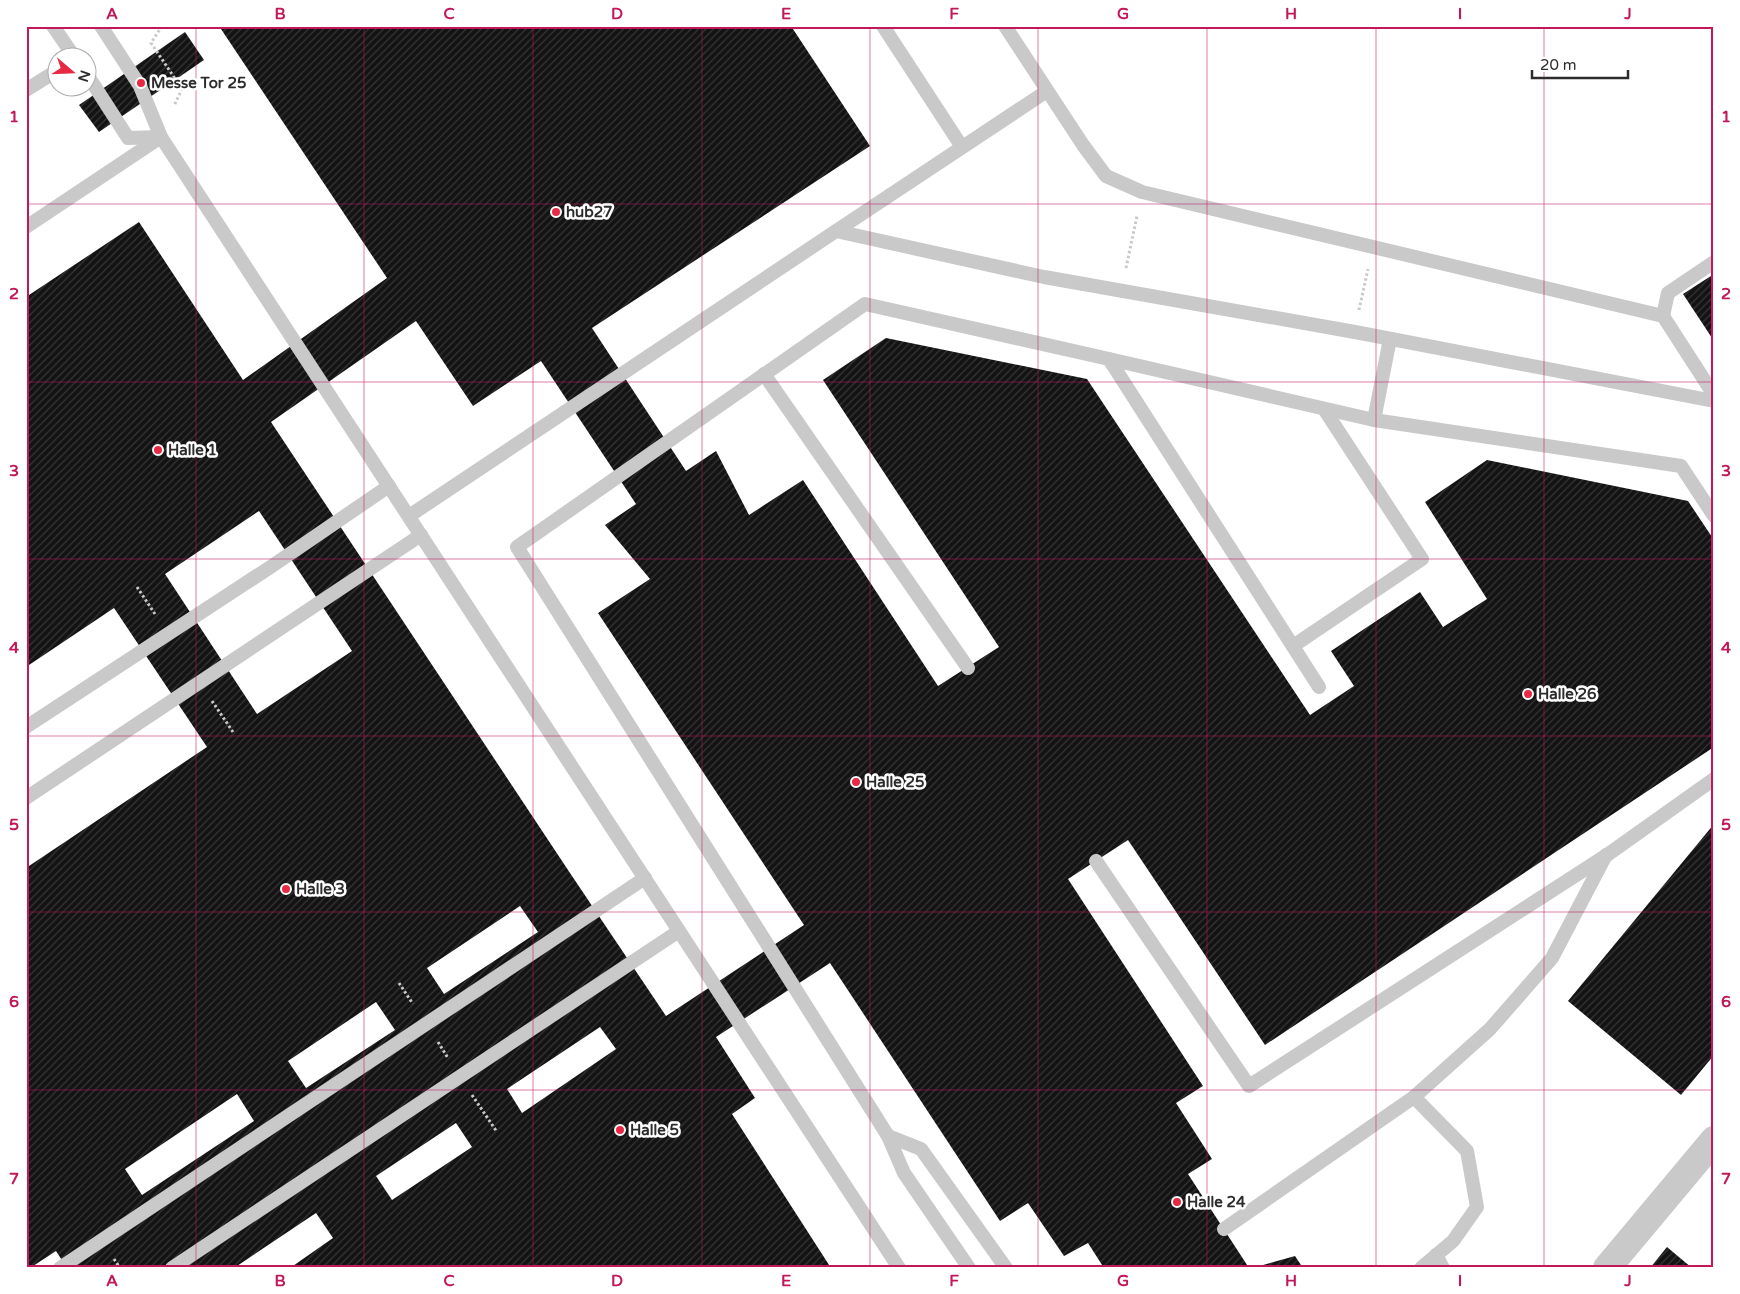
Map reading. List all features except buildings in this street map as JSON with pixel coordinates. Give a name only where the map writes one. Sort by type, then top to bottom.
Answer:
[{"type":"street","points":[[1607,1268],[1714,1140]]},
{"type":"lane","points":[[53,26],[69,48]]},
{"type":"lane","points":[[100,26],[140,86],[161,137],[899,1268]]},
{"type":"lane","points":[[883,26],[962,147]]},
{"type":"lane","points":[[1005,26],[1082,145],[1106,176],[1142,192],[1663,316],[1714,395]]},
{"type":"lane","points":[[26,90],[48,76]]},
{"type":"lane","points":[[409,516],[1047,91]]},
{"type":"lane","points":[[98,92],[128,138],[161,137]]},
{"type":"lane","points":[[26,227],[161,137]]},
{"type":"lane","points":[[836,231],[1044,277],[1714,400]]},
{"type":"lane","points":[[1663,316],[1668,293],[1714,262]]},
{"type":"lane","points":[[969,1268],[904,1172],[888,1136],[517,547],[865,304],[1374,420],[1681,466],[1714,516]]},
{"type":"lane","points":[[1374,420],[1390,339]]},
{"type":"lane","points":[[1109,359],[1319,687]]},
{"type":"lane","points":[[764,374],[968,668]]},
{"type":"lane","points":[[1293,646],[1422,559],[1324,409]]},
{"type":"lane","points":[[26,727],[272,566],[390,486]]},
{"type":"lane","points":[[26,798],[421,535]]},
{"type":"lane","points":[[1096,861],[1249,1086],[1607,855],[1714,779]]},
{"type":"lane","points":[[1224,1229],[1414,1096],[1490,1029],[1552,958],[1607,855]]},
{"type":"lane","points":[[60,1268],[645,878]]},
{"type":"lane","points":[[172,1268],[680,931]]},
{"type":"lane","points":[[1414,1096],[1467,1152],[1478,1207],[1453,1241],[1421,1268]]},
{"type":"lane","points":[[888,1136],[921,1149],[1006,1268]]},
{"type":"lane","points":[[1436,1255],[1444,1268]]},
{"type":"path","points":[[161,137],[182,89],[151,43],[162,26]]},
{"type":"path","points":[[1121,291],[1134,231]]},
{"type":"path","points":[[137,587],[158,619]]},
{"type":"path","points":[[212,699],[233,732]]},
{"type":"place","name":"Messe Tor 25","points":[[141,83]]},
{"type":"place","name":"hub27","points":[[556,212]]},
{"type":"place","name":"Halle 1","points":[[158,450]]},
{"type":"place","name":"Halle 26","points":[[1528,694]]},
{"type":"place","name":"Halle 25","points":[[856,782]]},
{"type":"place","name":"Halle 3","points":[[286,889]]},
{"type":"place","name":"Halle 5","points":[[620,1130]]},
{"type":"place","name":"Halle 24","points":[[1177,1202]]}]
